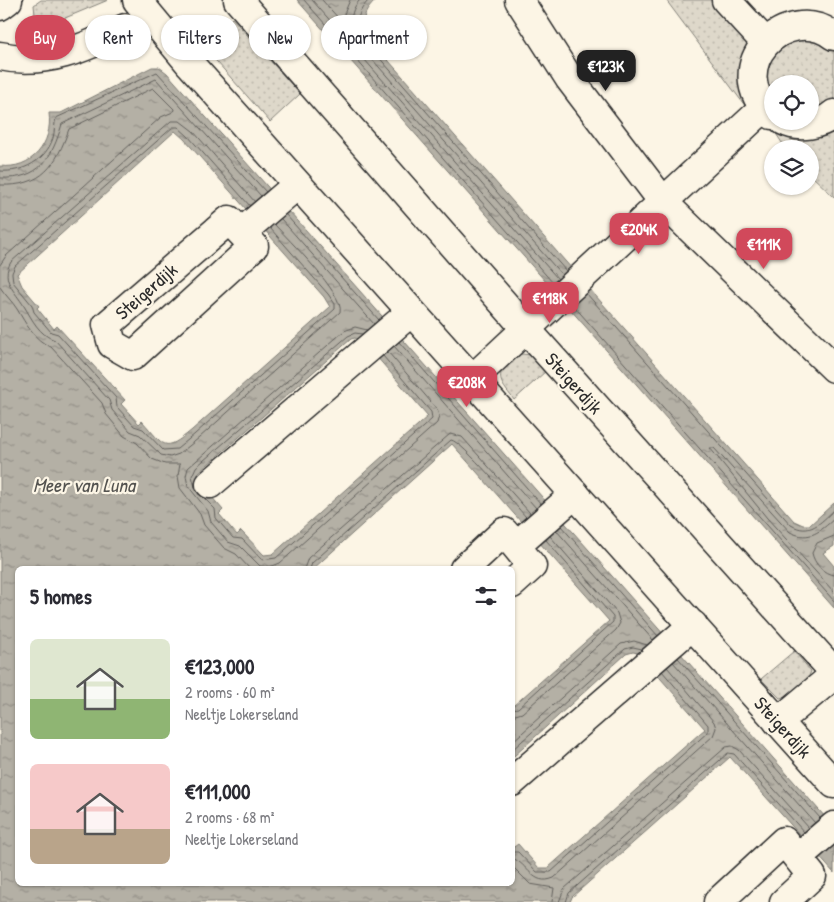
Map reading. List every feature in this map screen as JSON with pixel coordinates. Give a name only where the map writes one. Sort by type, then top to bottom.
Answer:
[{"type":"street","points":[[0,6],[8,0]]},
{"type":"street","name":"Steigerdijk","points":[[137,0],[190,64],[297,185],[834,784]]},
{"type":"street","name":"Steigerdijk","points":[[238,0],[526,329],[834,674]]},
{"type":"street","points":[[520,0],[569,78],[664,203],[834,368]]},
{"type":"street","points":[[726,0],[764,41]]},
{"type":"street","points":[[764,105],[756,96],[752,82],[752,67],[756,53],[764,41],[778,30],[794,24],[812,25],[828,31],[834,36]]},
{"type":"street","points":[[0,56],[12,59],[38,58],[63,54],[85,47]]},
{"type":"street","points":[[819,123],[832,119]]},
{"type":"street","points":[[471,380],[664,203],[764,122]]},
{"type":"street","points":[[242,232],[297,185]]},
{"type":"street","name":"Steigerdijk","points":[[229,220],[242,232],[254,246],[133,356],[112,344],[107,325],[142,294],[229,220]]},
{"type":"street","points":[[210,484],[411,312]]},
{"type":"street","points":[[517,545],[575,494]]},
{"type":"street","points":[[467,566],[504,532],[517,545],[532,566],[515,581]]},
{"type":"street","points":[[515,779],[693,625]]},
{"type":"street","points":[[778,722],[834,674]]},
{"type":"street","points":[[798,857],[834,826]]},
{"type":"street","points":[[718,902],[784,841],[812,876],[784,902]]},
{"type":"shaded area","points":[[41,0],[108,0],[72,15],[35,15],[34,5]]},
{"type":"shaded area","points":[[666,0],[713,0],[751,43],[740,80],[746,107]]},
{"type":"shaded area","points":[[239,26],[249,37],[249,60],[270,60],[300,94],[270,122],[215,60],[239,60]]},
{"type":"shaded area","points":[[796,33],[834,46],[834,98],[829,104],[819,108],[819,75],[765,75],[766,56]]},
{"type":"shaded area","points":[[774,130],[809,134],[834,133],[834,197],[819,183],[819,140],[780,140]]},
{"type":"shaded area","points":[[522,354],[530,355],[546,371],[514,400],[503,385],[501,375],[507,363]]},
{"type":"shaded area","points":[[794,651],[811,671],[800,689],[780,698],[761,679]]},
{"type":"water","points":[[297,0],[376,0],[366,15],[321,15],[321,27]]},
{"type":"water","points":[[350,60],[388,60],[794,521],[803,525],[810,525],[834,503],[834,546],[823,553],[834,566],[834,608]]},
{"type":"water","name":"Meer van Luna","points":[[152,67],[159,67],[167,73],[834,827],[834,873],[730,757],[572,897],[570,902],[0,902],[0,166],[22,164],[38,152],[48,134],[49,113],[61,113]],"holes":[[[175,131],[324,297],[330,307],[192,430],[175,442],[165,444],[142,421],[139,424],[121,404],[125,400],[57,326],[54,329],[37,308],[39,306],[22,286],[17,274]],[[355,338],[363,341],[428,416],[273,554],[264,555],[241,531],[237,535],[219,514],[223,510],[198,481],[198,473],[351,339]]]}]
